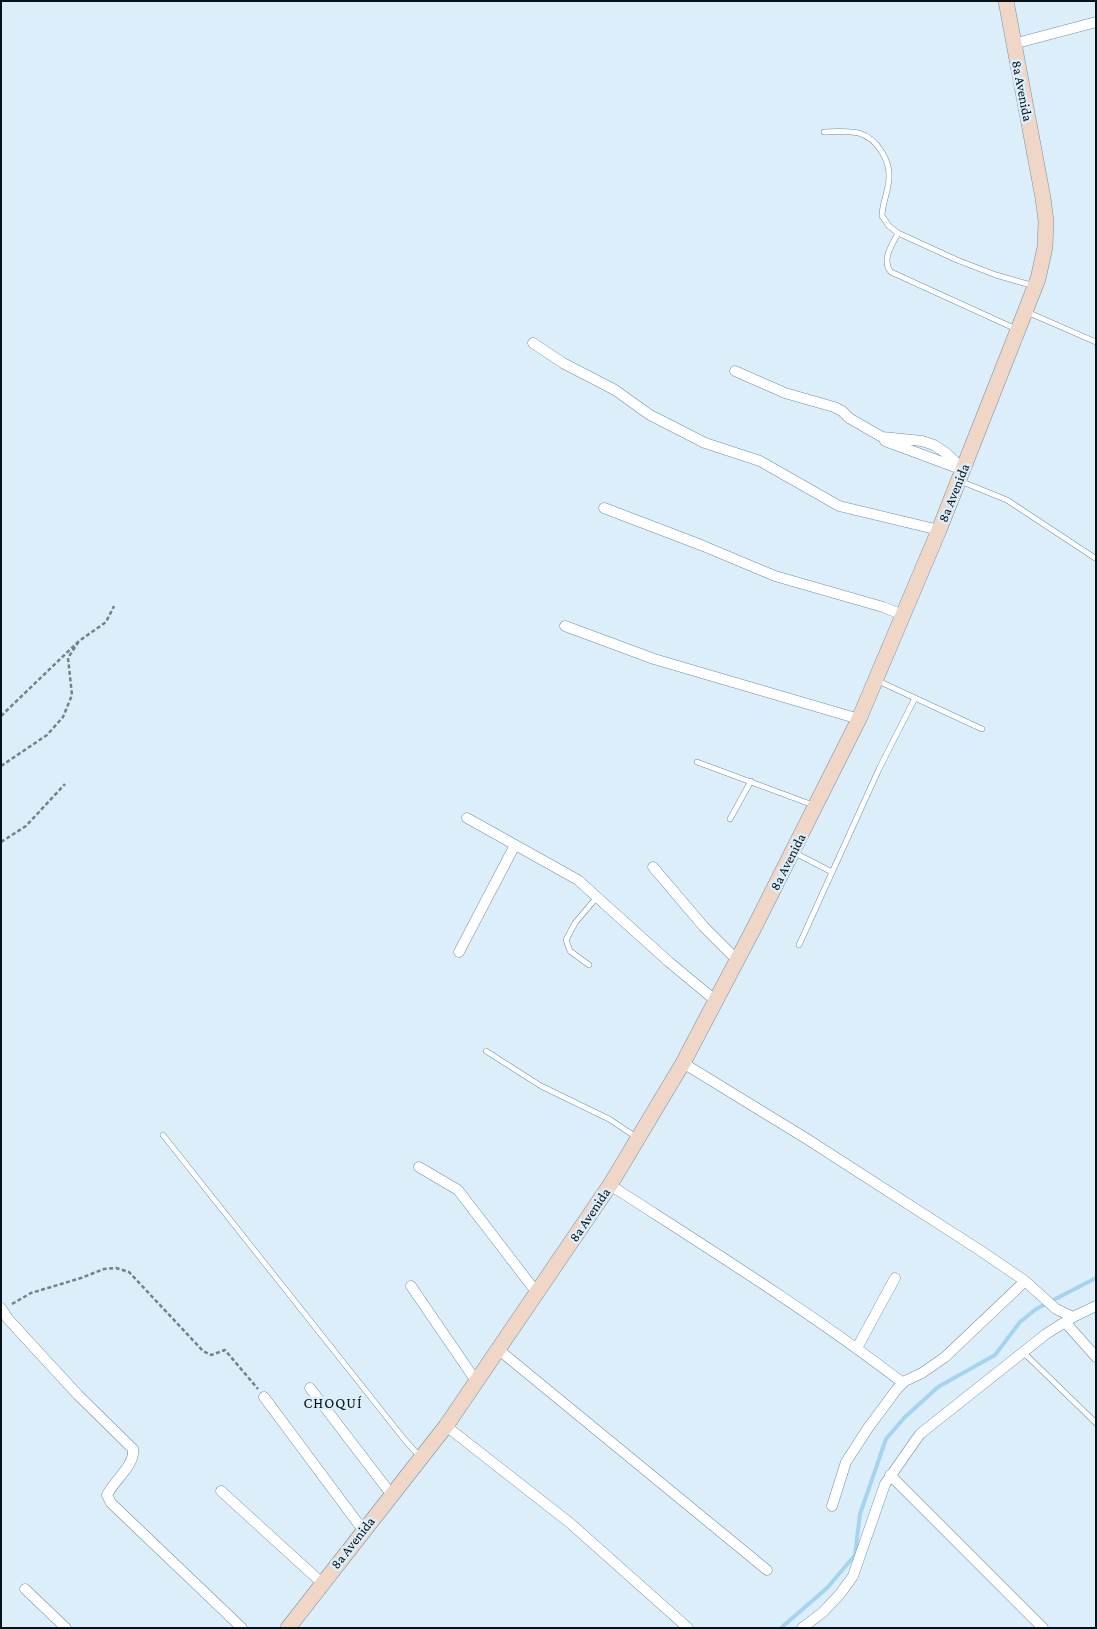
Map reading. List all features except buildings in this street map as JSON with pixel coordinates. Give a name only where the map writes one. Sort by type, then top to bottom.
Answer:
[{"type":"street","name":"8a Avenida","points":[[288,1628],[446,1426],[610,1185],[639,1139],[716,1001],[859,719],[962,476],[1035,286],[1045,247],[1046,222],[1043,198],[1006,1]]},
{"type":"street","points":[[1013,44],[1096,22]]},
{"type":"street","points":[[533,344],[563,363],[614,390],[650,415],[705,443],[760,461],[839,506],[939,530]]},
{"type":"street","points":[[735,371],[784,393],[834,407],[842,411],[861,433],[962,476]]},
{"type":"street","points":[[604,508],[775,576],[883,607],[903,615]]},
{"type":"street","points":[[565,626],[654,659],[859,719]]},
{"type":"street","points":[[467,818],[578,880],[669,962],[716,1001]]},
{"type":"street","points":[[459,952],[515,845]]},
{"type":"street","points":[[652,867],[704,927],[737,960]]},
{"type":"street","points":[[683,1063],[807,1139],[1029,1284],[1069,1320],[1096,1356]]},
{"type":"street","points":[[419,1167],[458,1190],[537,1293]]},
{"type":"street","points":[[610,1185],[776,1292],[903,1382]]},
{"type":"street","points":[[857,1348],[895,1278]]},
{"type":"street","points":[[832,1506],[846,1462],[896,1389],[903,1382],[922,1373],[945,1357],[1029,1284]]},
{"type":"street","points":[[411,1286],[476,1382]]},
{"type":"street","points":[[802,1628],[823,1612],[840,1594],[853,1576],[885,1484],[920,1434],[1046,1334],[1096,1306]]},
{"type":"street","points":[[1,1308],[8,1319],[78,1395],[133,1449],[134,1456],[132,1461],[107,1494],[111,1503],[242,1628]]},
{"type":"street","points":[[498,1350],[767,1570]]},
{"type":"street","points":[[310,1388],[391,1494]]},
{"type":"street","points":[[264,1397],[363,1530]]},
{"type":"street","points":[[446,1426],[570,1524],[688,1628]]},
{"type":"street","points":[[890,1475],[1043,1628]]},
{"type":"street","points":[[221,1491],[322,1583]]},
{"type":"street","points":[[25,1590],[66,1628]]},
{"type":"lane","points":[[824,132],[856,132],[872,139],[877,146],[888,164],[890,174],[882,216],[888,226],[898,233],[957,260],[996,275],[1035,286]]},
{"type":"lane","points":[[898,233],[886,262],[891,272],[1017,330]]},
{"type":"lane","points":[[1024,311],[1096,342]]},
{"type":"lane","points":[[962,476],[1006,500],[1095,558]]},
{"type":"lane","points":[[876,680],[982,729]]},
{"type":"lane","points":[[799,945],[879,769],[915,698]]},
{"type":"lane","points":[[697,762],[815,807]]},
{"type":"lane","points":[[730,819],[751,781]]},
{"type":"lane","points":[[792,852],[832,872]]},
{"type":"lane","points":[[589,965],[570,951],[566,940],[575,922],[597,897]]},
{"type":"lane","points":[[486,1051],[541,1086],[609,1120],[639,1139]]},
{"type":"lane","points":[[163,1135],[420,1458]]},
{"type":"lane","points":[[1023,1352],[1096,1423]]},
{"type":"path","points":[[1,716],[79,641],[106,622],[114,606]]},
{"type":"path","points":[[1,766],[46,735],[63,717],[72,695],[68,658],[79,641]]},
{"type":"path","points":[[1,842],[26,826],[66,784]]},
{"type":"path","points":[[1,1308],[31,1294],[104,1269],[116,1268],[129,1272],[203,1351],[211,1355],[225,1350],[264,1397]]},
{"type":"waterway","points":[[781,1628],[827,1588],[855,1555],[860,1514],[886,1439],[905,1417],[938,1387],[995,1355],[1020,1322],[1036,1309],[1096,1278]]},
{"type":"district","name":"CHOQUÍ","points":[[333,1403]]}]
